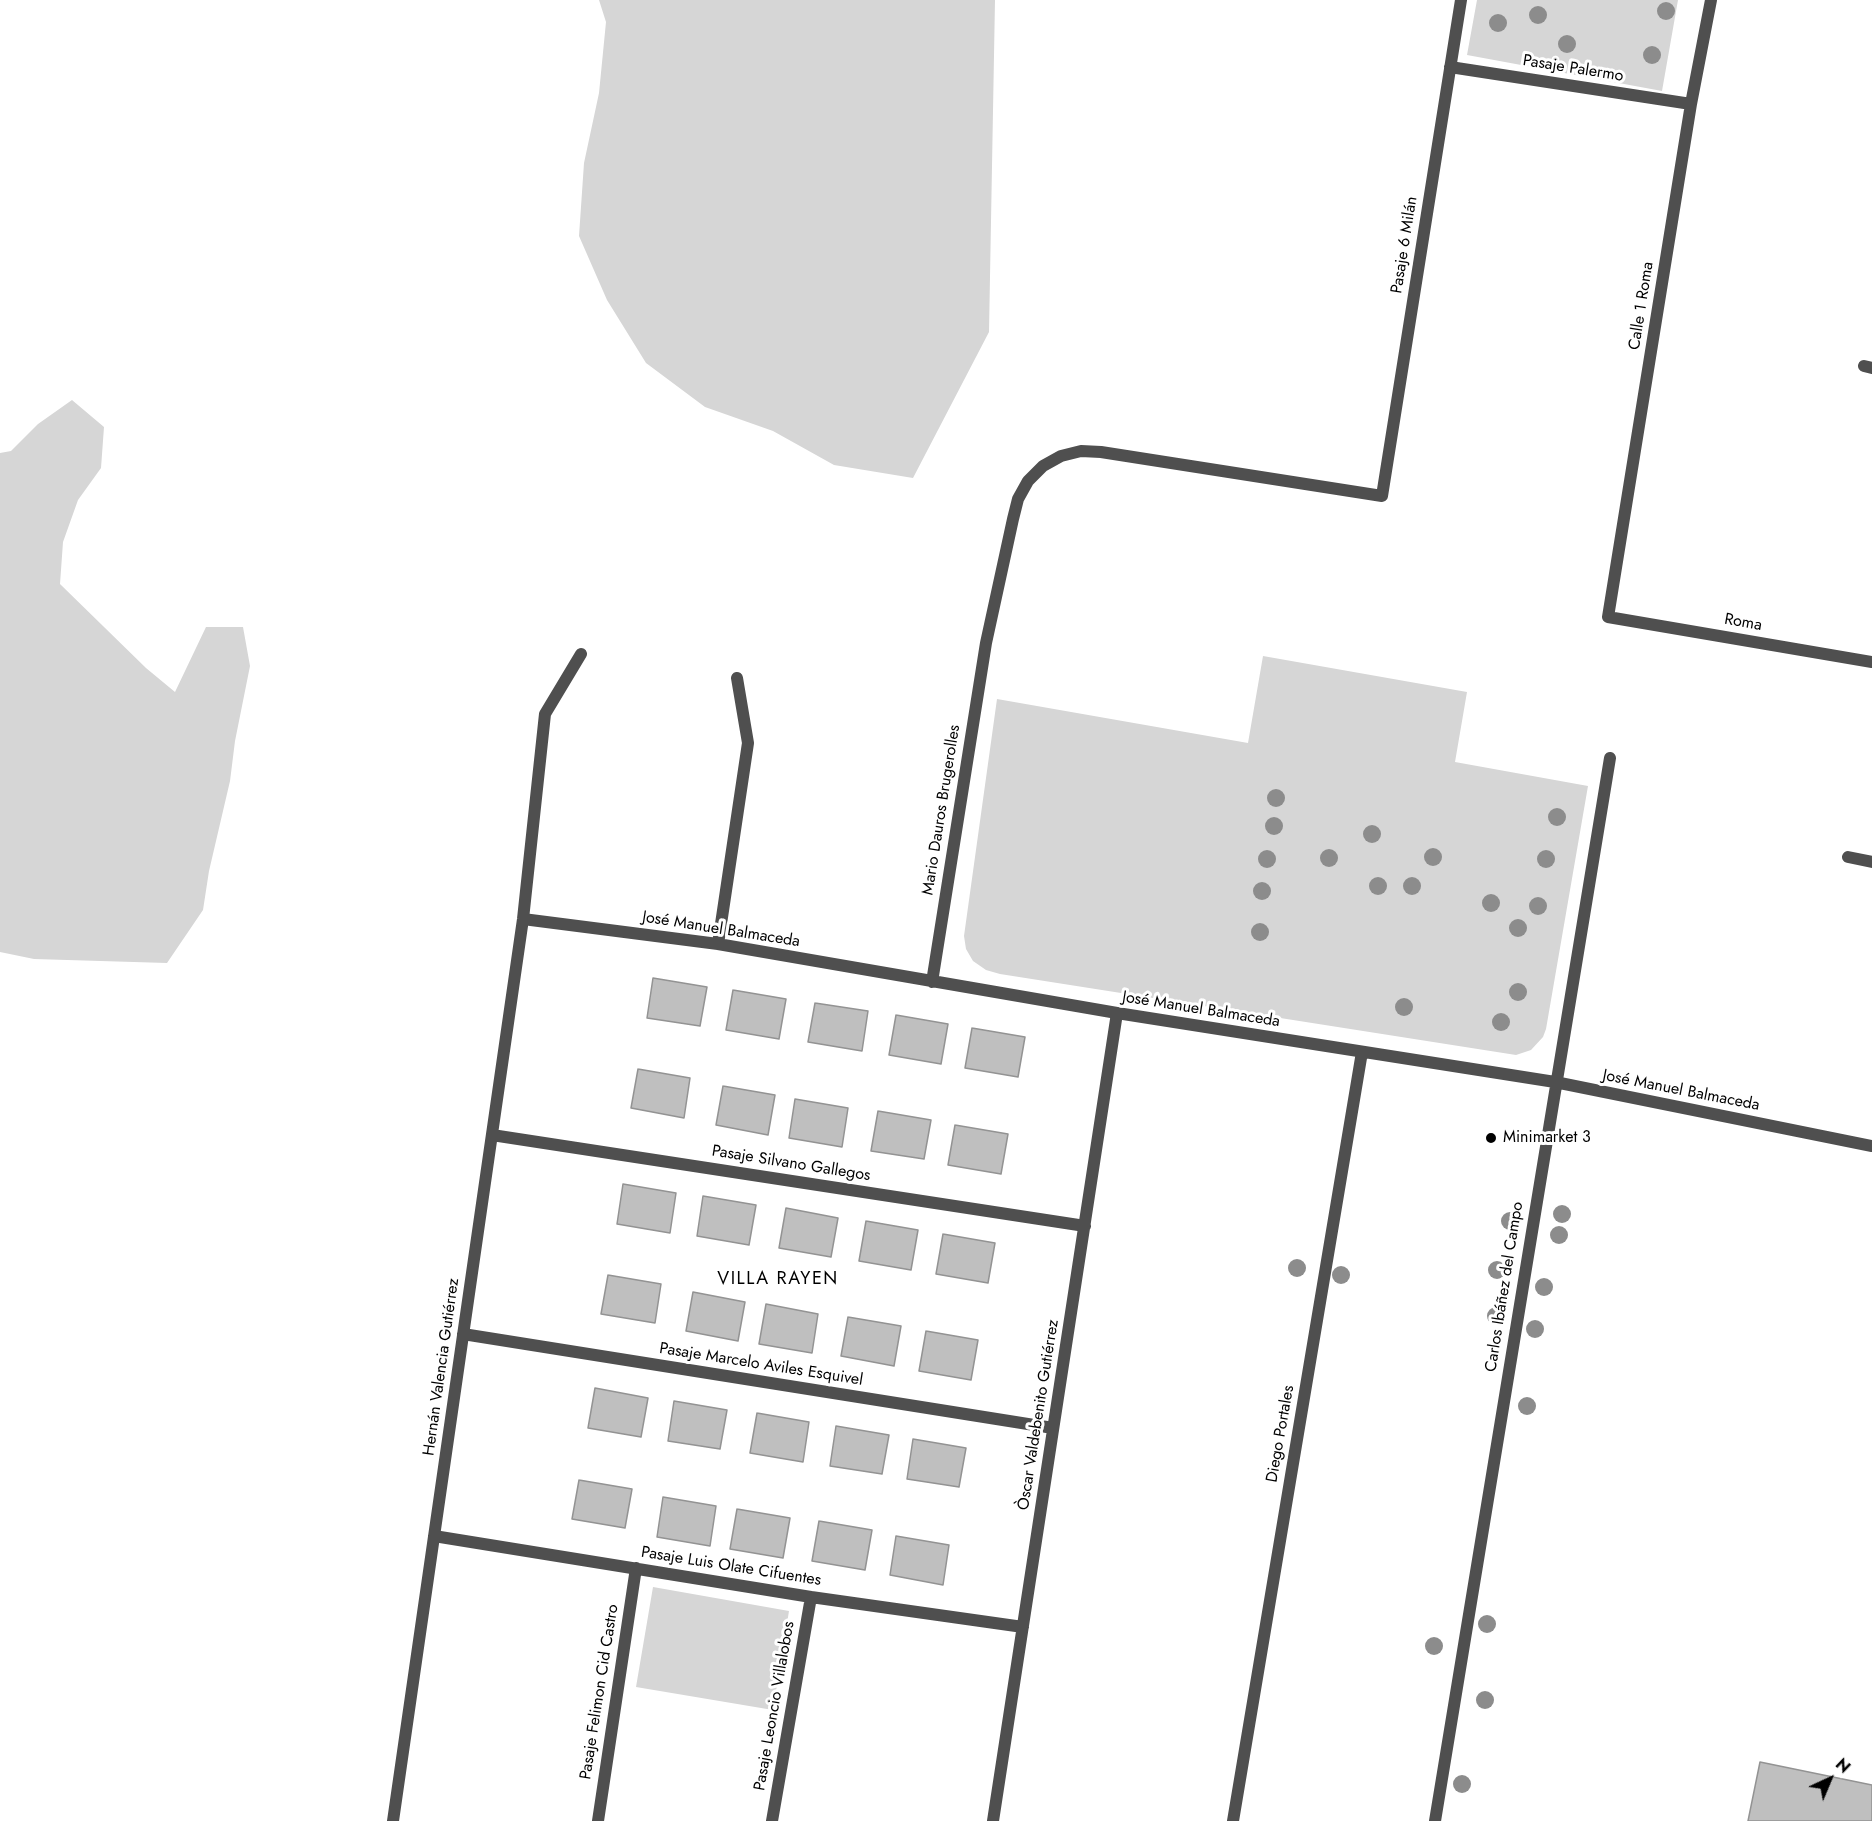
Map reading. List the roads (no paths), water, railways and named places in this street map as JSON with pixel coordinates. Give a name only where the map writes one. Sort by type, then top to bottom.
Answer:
[{"type":"street","name":"Pasaje 6 Milán","points":[[1382,496],[1461,0]]},
{"type":"street","name":"Calle 1 Roma","points":[[1608,617],[1691,104],[1711,0]]},
{"type":"street","name":"Pasaje Palermo","points":[[1450,67],[1691,104]]},
{"type":"street","name":"Mario Dauros Brugerolles","points":[[932,982],[986,643],[1018,499],[1028,481],[1043,466],[1061,456],[1081,451],[1101,452],[1382,496]]},
{"type":"street","name":"Roma","points":[[1608,617],[1872,662]]},
{"type":"street","name":"Hernán Valencia Gutiérrez","points":[[393,1821],[523,919],[545,714],[582,654]]},
{"type":"street","points":[[718,944],[748,743],[737,678]]},
{"type":"street","name":"Carlos Ibáñez del Campo","points":[[1436,1821],[1555,1082],[1610,758]]},
{"type":"street","points":[[1848,857],[1872,862]]},
{"type":"street","name":"José Manuel Balmaceda","points":[[523,919],[718,944],[1117,1014],[1555,1082],[1872,1146]]},
{"type":"street","name":"Òscar Valdebenito Gutiérrez","points":[[993,1821],[1117,1014]]},
{"type":"street","name":"Diego Portales","points":[[1233,1821],[1362,1052]]},
{"type":"street","name":"Pasaje Silvano Gallegos","points":[[492,1135],[1085,1226]]},
{"type":"street","name":"Pasaje Marcelo Aviles Esquivel","points":[[463,1334],[1053,1428]]},
{"type":"street","name":"Pasaje Luis Olate Cifuentes","points":[[434,1536],[811,1597],[1023,1627]]},
{"type":"street","name":"Pasaje Felimon Cid Castro","points":[[598,1821],[636,1568]]},
{"type":"street","name":"Pasaje Leoncio Villalobos","points":[[772,1821],[811,1597]]},
{"type":"place","name":"Minimarket 3","points":[[1491,1138]]},
{"type":"district","name":"VILLA RAYEN","points":[[778,1280]]}]
